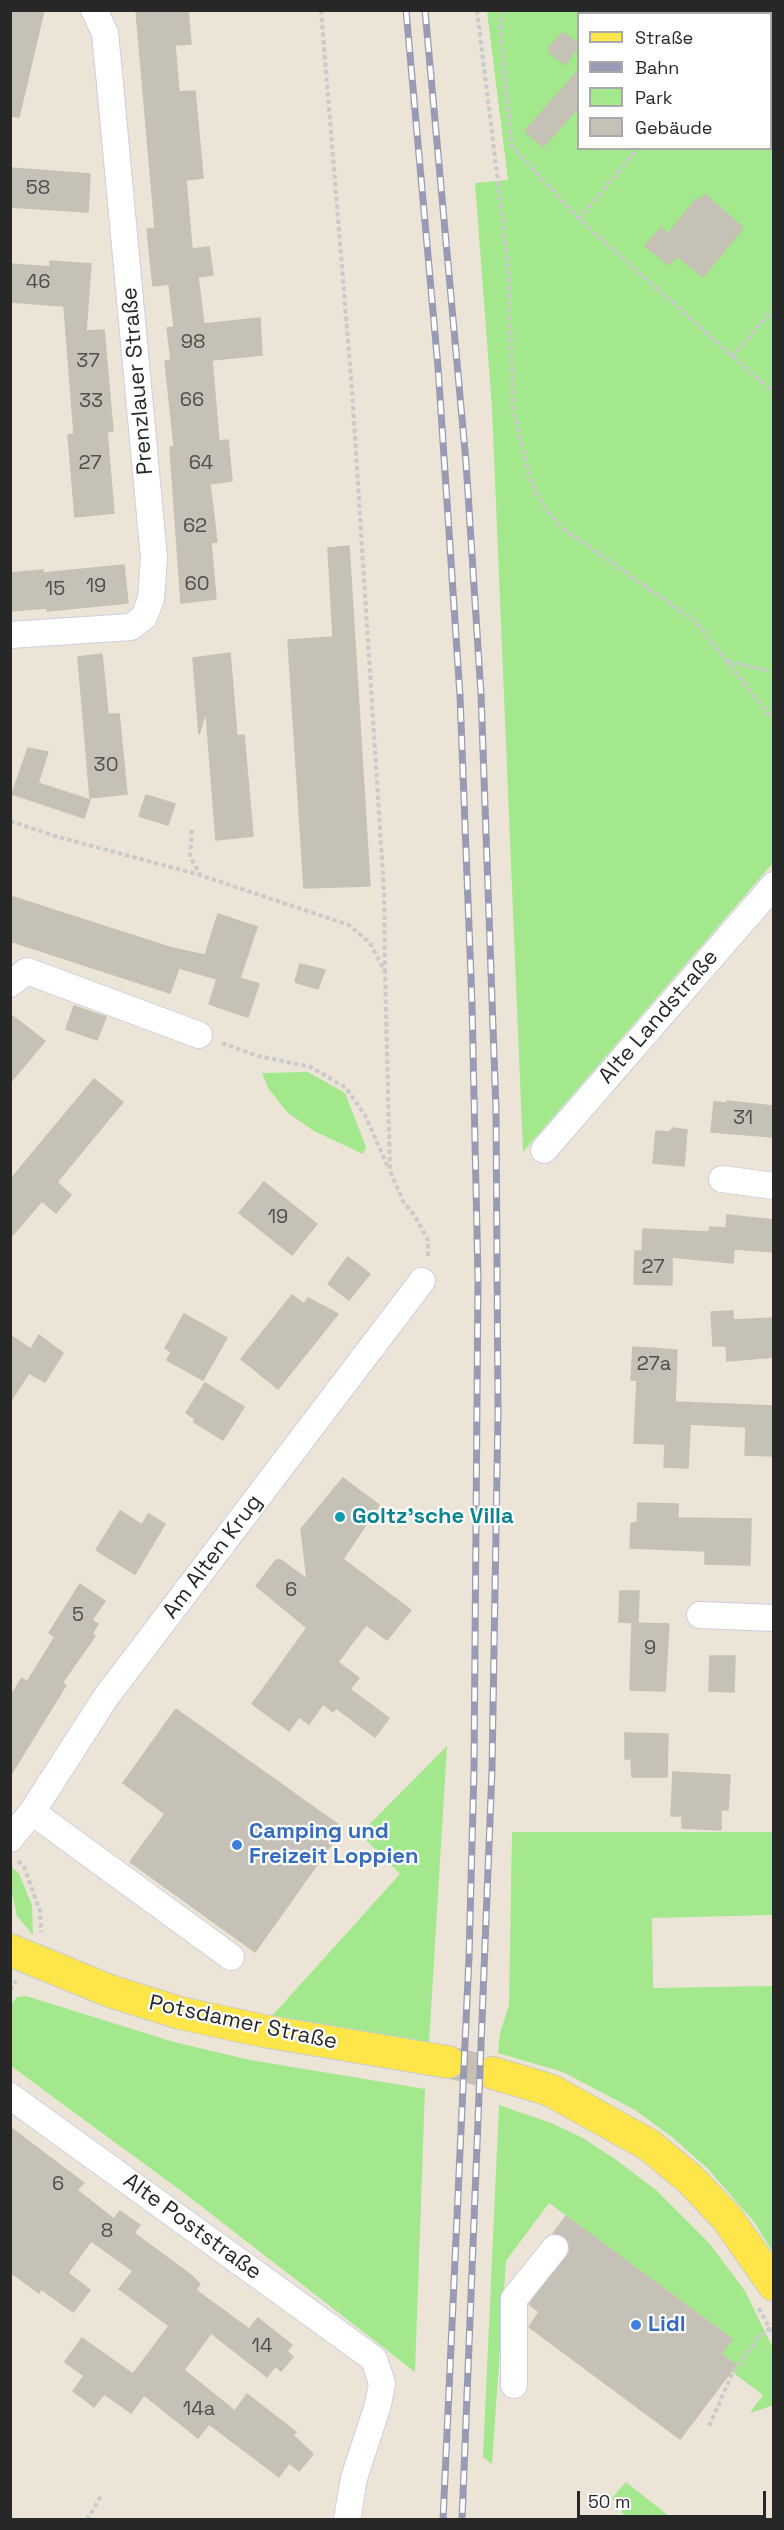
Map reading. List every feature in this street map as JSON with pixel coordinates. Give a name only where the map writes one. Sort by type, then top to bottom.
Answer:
[{"type":"main road","name":"Potsdamer Straße","points":[[19,1953],[110,1991],[190,2015],[264,2031],[448,2062]]},
{"type":"main road","points":[[493,2073],[550,2090],[649,2145],[690,2179],[727,2218],[763,2291]]},
{"type":"street","name":"Prenzlauer Straße","points":[[10,635],[131,627],[144,617],[151,599],[154,558],[105,33],[93,10]]},
{"type":"street","name":"Alte Landstraße","points":[[544,1150],[774,885]]},
{"type":"street","points":[[10,984],[27,971],[199,1035]]},
{"type":"street","points":[[722,1179],[774,1186]]},
{"type":"street","name":"Am Alten Krug","points":[[10,1839],[32,1812],[106,1697],[423,1281]]},
{"type":"street","points":[[700,1615],[774,1618]]},
{"type":"street","points":[[32,1812],[231,1957]]},
{"type":"street","name":"Alte Poststraße","points":[[10,2096],[374,2358],[382,2383],[378,2405],[354,2478],[347,2520]]},
{"type":"street","points":[[514,2385],[523,2350],[514,2299],[555,2248]]},
{"type":"path","points":[[321,10],[352,390],[384,892],[390,1171]]},
{"type":"path","points":[[477,10],[508,264],[513,407],[530,478],[542,503],[561,527],[695,621],[774,721]]},
{"type":"path","points":[[502,10],[500,24],[511,145],[579,219],[774,393]]},
{"type":"path","points":[[579,219],[636,150]]},
{"type":"path","points":[[732,357],[774,308]]},
{"type":"path","points":[[727,661],[774,672]]},
{"type":"path","points":[[10,821],[55,836],[200,874],[349,925],[370,943],[385,972]]},
{"type":"path","points":[[192,830],[190,857],[200,874]]},
{"type":"path","points":[[199,1035],[258,1056],[311,1067],[346,1088],[365,1115],[404,1203],[415,1216],[428,1240],[428,1265],[423,1281]]},
{"type":"path","points":[[10,1854],[24,1867],[40,1911],[41,1932],[19,1953],[22,1973],[10,1990]]},
{"type":"path","points":[[763,2291],[774,2337]]},
{"type":"path","points":[[709,2426],[733,2372],[757,2338],[770,2328]]},
{"type":"path","points":[[87,2520],[101,2496]]},
{"type":"green space","points":[[487,11],[773,11],[773,863],[523,1152],[492,408],[475,183],[508,180]]},
{"type":"green space","points":[[308,1072],[345,1093],[366,1147],[363,1154],[314,1131],[288,1113],[268,1088],[262,1073]]},
{"type":"green space","points":[[447,1746],[429,2043],[271,2017],[400,1874],[360,1834]]},
{"type":"green space","points":[[512,1832],[773,1832],[773,1915],[652,1918],[653,1988],[773,1986],[773,2253],[755,2223],[708,2169],[672,2137],[635,2110],[563,2072],[498,2053],[500,2033],[509,2005]]},
{"type":"green space","points":[[10,1865],[19,1874],[32,1905],[33,1935],[17,1916],[11,1889]]},
{"type":"green space","points":[[26,1996],[174,2042],[250,2060],[425,2089],[415,2372],[188,2196],[11,2066],[11,2004],[17,1997]]},
{"type":"green space","points":[[499,2105],[551,2123],[583,2138],[615,2159],[656,2190],[710,2244],[745,2291],[773,2348],[774,2405],[750,2413],[763,2395],[731,2371],[736,2365],[721,2353],[732,2338],[549,2203],[506,2261],[492,2464],[483,2457]]},
{"type":"green space","points":[[626,2482],[673,2519],[627,2519],[612,2498]]},
{"type":"building","points":[[10,10],[44,10],[19,117],[10,116]]},
{"type":"building","points":[[136,10],[188,10],[191,44],[175,45],[179,92],[195,91],[203,178],[186,180],[192,249],[209,247],[213,275],[198,277],[204,324],[260,318],[262,355],[212,360],[219,441],[228,440],[232,481],[210,484],[217,542],[211,543],[216,599],[181,603],[170,447],[174,446],[165,361],[171,360],[167,328],[174,327],[169,284],[153,286],[147,229],[155,228]]},
{"type":"building","points":[[563,32],[577,43],[577,48],[565,65],[549,52],[549,48]]},
{"type":"building","points":[[577,72],[577,109],[543,147],[525,131]]},
{"type":"building","points":[[10,168],[90,174],[88,212],[10,207]]},
{"type":"building","points":[[705,194],[743,228],[703,277],[677,256],[669,265],[645,246],[661,228],[668,234],[696,199],[699,201]]},
{"type":"building","points":[[50,261],[91,264],[86,331],[104,330],[113,431],[107,432],[114,513],[75,517],[68,435],[74,434],[64,306],[10,302],[10,264],[50,267]]},
{"type":"building","points":[[349,546],[370,886],[304,888],[288,640],[333,637],[328,548]]},
{"type":"building","points":[[124,565],[128,603],[47,611],[47,608],[10,611],[10,573],[43,570],[43,573]]},
{"type":"building","points":[[230,653],[237,736],[244,735],[253,836],[216,840],[206,712],[199,734],[193,658]]},
{"type":"building","points":[[102,654],[108,714],[119,714],[127,794],[90,798],[78,657]]},
{"type":"building","points":[[28,748],[48,752],[38,783],[90,800],[84,818],[12,794]]},
{"type":"building","points":[[146,795],[175,804],[168,825],[139,816]]},
{"type":"building","points":[[10,896],[172,948],[205,955],[218,914],[257,927],[240,978],[259,984],[248,1017],[209,1004],[217,979],[179,968],[170,993],[10,941]]},
{"type":"building","points":[[300,964],[325,970],[318,989],[295,982]]},
{"type":"building","points":[[74,1006],[106,1017],[97,1040],[66,1029]]},
{"type":"building","points":[[10,1014],[45,1041],[10,1083]]},
{"type":"building","points":[[94,1079],[123,1102],[57,1182],[71,1195],[56,1213],[42,1201],[10,1238],[10,1180]]},
{"type":"building","points":[[727,1101],[774,1106],[774,1137],[711,1132],[714,1102],[727,1103]]},
{"type":"building","points":[[673,1128],[687,1130],[684,1166],[653,1163],[656,1131],[669,1132]]},
{"type":"building","points":[[264,1182],[317,1224],[292,1255],[239,1213]]},
{"type":"building","points":[[727,1215],[774,1220],[774,1252],[734,1249],[733,1263],[672,1257],[672,1285],[634,1284],[635,1251],[642,1251],[643,1229],[709,1232],[710,1227],[726,1228]]},
{"type":"building","points":[[348,1257],[370,1274],[349,1300],[328,1284]]},
{"type":"building","points":[[292,1295],[304,1304],[308,1298],[338,1314],[278,1389],[241,1359]]},
{"type":"building","points":[[733,1311],[733,1320],[774,1318],[774,1357],[727,1361],[726,1346],[713,1346],[711,1312]]},
{"type":"building","points":[[184,1314],[227,1338],[203,1380],[167,1360],[171,1352],[165,1348]]},
{"type":"building","points":[[10,1335],[31,1349],[39,1335],[63,1353],[45,1382],[29,1373],[10,1402]]},
{"type":"building","points":[[633,1347],[677,1350],[675,1402],[774,1406],[774,1456],[745,1455],[746,1427],[690,1424],[688,1468],[664,1467],[665,1444],[634,1443],[637,1380],[631,1380]]},
{"type":"building","points":[[205,1383],[244,1407],[223,1440],[194,1422],[195,1419],[186,1413]]},
{"type":"building","points":[[343,1478],[379,1505],[343,1559],[411,1610],[387,1640],[366,1625],[338,1662],[359,1678],[350,1689],[389,1718],[375,1737],[336,1708],[333,1712],[323,1704],[309,1724],[299,1717],[289,1731],[252,1704],[307,1628],[256,1586],[276,1560],[281,1560],[307,1579],[301,1529]]},
{"type":"building","points":[[638,1503],[678,1504],[678,1518],[751,1519],[750,1565],[705,1564],[705,1551],[630,1548],[631,1523],[637,1523]]},
{"type":"building","points":[[120,1511],[142,1525],[148,1514],[165,1524],[135,1574],[96,1550]]},
{"type":"building","points":[[80,1584],[105,1601],[92,1620],[98,1624],[92,1634],[95,1636],[62,1683],[66,1685],[10,1776],[10,1697],[22,1678],[27,1682],[55,1637],[49,1633]]},
{"type":"building","points":[[620,1591],[639,1591],[638,1623],[619,1622]]},
{"type":"building","points":[[632,1623],[669,1624],[665,1691],[630,1690]]},
{"type":"building","points":[[710,1656],[735,1656],[734,1692],[709,1691]]},
{"type":"building","name":"Camping und Freizeit Loppien","points":[[176,1709],[343,1828],[255,1952],[130,1862],[165,1814],[123,1783]]},
{"type":"building","points":[[625,1733],[668,1734],[667,1777],[632,1777],[631,1759],[625,1759]]},
{"type":"building","points":[[673,1772],[730,1775],[728,1810],[721,1810],[721,1830],[682,1828],[682,1816],[671,1816]]},
{"type":"building","points":[[10,2127],[84,2183],[77,2190],[114,2219],[120,2211],[140,2225],[134,2233],[191,2275],[200,2284],[196,2290],[249,2329],[258,2318],[292,2345],[287,2351],[293,2357],[281,2371],[275,2366],[267,2377],[211,2333],[184,2370],[235,2411],[247,2394],[296,2432],[293,2435],[313,2454],[299,2471],[289,2463],[279,2477],[209,2424],[198,2438],[144,2395],[131,2413],[104,2394],[94,2407],[73,2391],[84,2376],[65,2362],[82,2338],[133,2374],[169,2326],[119,2289],[133,2271],[91,2241],[68,2273],[90,2290],[73,2312],[41,2289],[39,2293],[10,2272]]},
{"type":"building","name":"Lidl","points":[[566,2216],[732,2339],[721,2354],[736,2365],[680,2439],[529,2327],[539,2312],[529,2304],[570,2251],[565,2237],[553,2234]]},
{"type":"tunnel","points":[[448,2062],[493,2073]]},
{"type":"railway","points":[[406,10],[438,367],[460,696],[472,1004],[478,1278],[474,1769],[469,1957],[443,2520]]},
{"type":"railway","points":[[425,10],[466,462],[481,694],[496,1110],[498,1412],[492,1770],[462,2520]]},
{"type":"place","name":"Goltz’sche Villa","points":[[340,1517]]},
{"type":"place","name":"Camping und Freizeit Loppien","points":[[237,1845]]},
{"type":"place","name":"Lidl","points":[[636,2325]]}]
